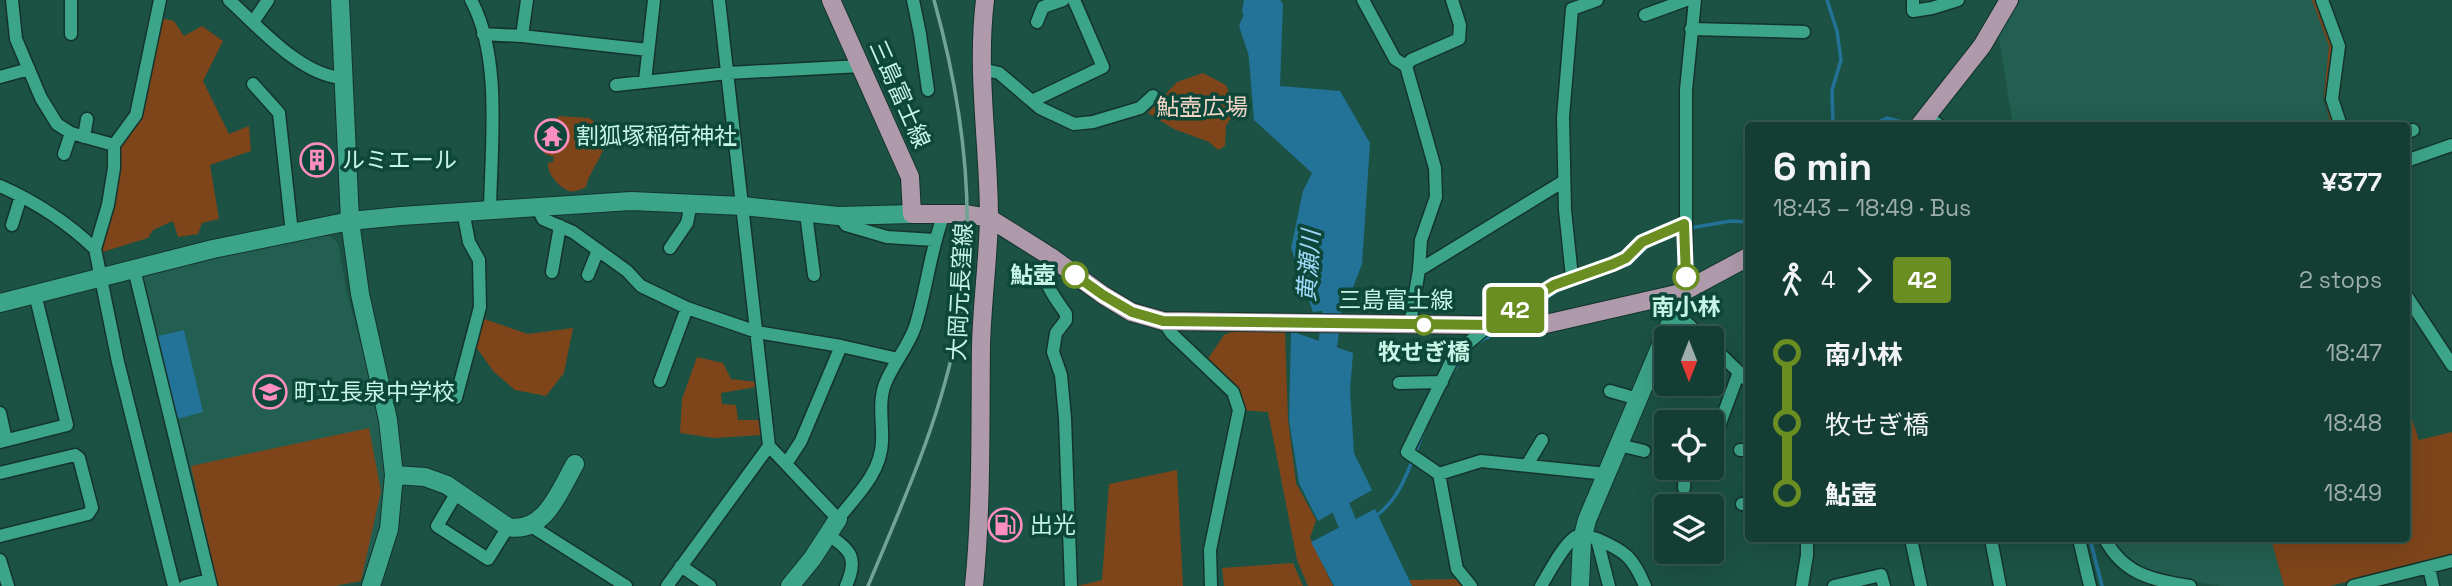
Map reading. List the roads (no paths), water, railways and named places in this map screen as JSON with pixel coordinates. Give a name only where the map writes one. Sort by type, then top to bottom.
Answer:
[{"type":"main road","name":"三島富士線","points":[[831,0],[910,177],[912,214],[966,214],[989,218],[1051,257],[1103,295],[1132,312],[1163,321],[1501,326],[1557,323],[1681,293],[1745,259]]},
{"type":"main road","name":"大岡元長窪線","points":[[974,586],[979,541],[981,342],[989,218],[982,69],[985,0]]},
{"type":"main road","points":[[1930,122],[1982,46],[2009,0]]},
{"type":"street","points":[[12,0],[16,39],[41,98],[57,124],[78,135],[114,145]]},
{"type":"street","points":[[71,0],[71,34]]},
{"type":"street","points":[[160,0],[136,115],[114,145],[114,168],[108,205],[96,249],[118,362],[174,586]]},
{"type":"street","points":[[229,0],[276,44],[319,73],[344,78]]},
{"type":"street","points":[[253,22],[268,0]]},
{"type":"street","points":[[340,0],[350,221],[360,294],[388,420],[394,475],[389,530],[369,585]]},
{"type":"street","points":[[471,0],[488,50],[491,97],[490,209]]},
{"type":"street","points":[[522,36],[527,0]]},
{"type":"street","points":[[645,81],[654,0]]},
{"type":"street","points":[[719,0],[769,446],[838,519]]},
{"type":"street","points":[[913,0],[928,90]]},
{"type":"street","points":[[1037,22],[1043,7],[1063,0]]},
{"type":"street","points":[[1032,101],[1103,67],[1074,0]]},
{"type":"street","points":[[1363,0],[1395,59],[1406,66],[1435,168],[1436,197],[1421,240],[1410,324]]},
{"type":"street","points":[[1406,66],[1411,60],[1459,39],[1460,24],[1452,0]]},
{"type":"street","points":[[1572,277],[1564,181],[1563,117],[1572,9],[1597,0]]},
{"type":"street","points":[[1645,15],[1686,0]]},
{"type":"street","points":[[1609,586],[1590,537],[1587,520],[1675,312],[1686,277],[1686,90],[1695,0]]},
{"type":"street","points":[[1913,0],[1913,11],[1958,0]]},
{"type":"street","points":[[2322,0],[2339,46],[2332,99],[2340,122]]},
{"type":"street","points":[[1691,29],[1804,32]]},
{"type":"street","points":[[483,34],[648,50]]},
{"type":"street","points":[[617,85],[729,73],[861,66]]},
{"type":"street","points":[[0,77],[29,69]]},
{"type":"street","points":[[982,69],[999,73],[1032,101],[1051,113],[1080,125],[1140,108],[1153,96]]},
{"type":"street","points":[[253,84],[279,113],[292,233]]},
{"type":"street","points":[[64,153],[87,119]]},
{"type":"street","points":[[2410,160],[2452,145]]},
{"type":"street","points":[[1419,270],[1564,181]]},
{"type":"street","points":[[0,186],[47,210],[76,230],[96,249]]},
{"type":"street","points":[[12,225],[21,196]]},
{"type":"street","points":[[0,303],[213,249],[350,221],[631,201],[743,206],[840,216],[912,214]]},
{"type":"street","points":[[670,248],[687,223],[691,204]]},
{"type":"street","points":[[537,206],[543,219],[573,232],[627,271],[641,286],[687,308],[757,332],[898,359]]},
{"type":"street","points":[[456,398],[480,307],[480,260],[469,242],[463,211]]},
{"type":"street","points":[[806,214],[814,275]]},
{"type":"street","points":[[790,586],[867,483],[878,462],[882,445],[884,385],[914,331],[927,285],[934,240],[944,214]]},
{"type":"street","points":[[840,216],[846,225],[864,232],[887,237],[934,240]]},
{"type":"street","points":[[1471,586],[1457,569],[1439,474],[1407,452],[1451,362],[1463,346],[1501,326],[1554,285],[1626,258],[1642,242],[1684,224]]},
{"type":"street","points":[[552,272],[560,226]]},
{"type":"street","points":[[588,275],[598,250]]},
{"type":"street","points":[[1051,257],[1045,267],[1046,279],[1066,314],[1066,320],[1056,333],[1054,352],[1061,375],[1065,418],[1071,586]]},
{"type":"street","points":[[134,269],[210,583],[185,586]]},
{"type":"street","points":[[0,413],[3,441],[67,425],[36,295]]},
{"type":"street","points":[[2410,301],[2452,365]]},
{"type":"street","points":[[660,381],[687,308]]},
{"type":"street","points":[[1675,312],[1690,326]]},
{"type":"street","points":[[1163,321],[1172,334],[1233,392],[1237,400],[1237,421],[1209,550],[1211,586]]},
{"type":"street","points":[[786,464],[801,441],[841,346]]},
{"type":"street","points":[[1724,357],[1744,376],[1724,419]]},
{"type":"street","points":[[1399,383],[1442,382]]},
{"type":"street","points":[[1610,391],[1638,399]]},
{"type":"street","points":[[1527,466],[1542,440]]},
{"type":"street","points":[[1619,445],[1644,451]]},
{"type":"street","points":[[667,586],[769,446]]},
{"type":"street","points":[[0,473],[75,455],[79,458],[92,508],[88,514],[0,536]]},
{"type":"street","points":[[1439,474],[1481,461],[1607,474]]},
{"type":"street","points":[[394,475],[425,477],[447,485],[456,494],[508,527],[517,529],[531,526],[546,513],[575,464]]},
{"type":"street","points":[[1685,480],[1685,488]]},
{"type":"street","points":[[456,494],[437,526],[488,559],[508,527]]},
{"type":"street","points":[[531,526],[626,586]]},
{"type":"street","points":[[828,535],[850,553],[853,563],[846,586]]},
{"type":"street","points":[[1580,586],[1590,537]]},
{"type":"street","points":[[1541,586],[1575,538],[1590,537],[1627,556],[1638,567],[1645,586]]},
{"type":"street","points":[[1802,586],[1807,542]]},
{"type":"street","points":[[1912,542],[1921,586]]},
{"type":"street","points":[[1992,542],[2000,586]]},
{"type":"street","points":[[2080,542],[2091,586]]},
{"type":"street","points":[[2107,542],[2139,580],[2190,586]]},
{"type":"street","points":[[0,560],[8,586]]},
{"type":"street","points":[[2353,586],[2387,582],[2452,561]]},
{"type":"street","points":[[681,566],[710,586]]},
{"type":"street","points":[[2429,567],[2433,586]]},
{"type":"street","points":[[1834,586],[1881,575],[1884,586]]},
{"type":"water","points":[[1244,0],[1269,0],[1245,19],[1242,11]]},
{"type":"water","points":[[1271,0],[1280,0],[1283,4],[1280,86],[1340,91],[1370,143],[1362,264],[1345,308],[1313,312],[1291,248],[1303,191],[1312,173],[1254,120],[1247,36],[1257,14]]},
{"type":"water","points":[[184,330],[203,412],[177,419],[158,336]]},
{"type":"water","points":[[1291,331],[1353,353],[1350,390],[1354,453],[1372,490],[1318,521],[1299,483],[1289,420]]},
{"type":"water","points":[[1375,509],[1412,586],[1334,586],[1311,542]]},
{"type":"waterway","name":"黄瀬川","points":[[1258,53],[1249,26],[1263,0]]},
{"type":"waterway","points":[[1827,0],[1837,31],[1841,60],[1832,90],[1833,122]]},
{"type":"waterway","points":[[1878,122],[1887,118],[1902,122]]},
{"type":"waterway","points":[[1690,228],[1731,221],[1745,222]]},
{"type":"waterway","points":[[1621,267],[1628,265],[1650,244]]},
{"type":"waterway","name":"黄瀬川","points":[[1319,365],[1328,343],[1335,285]]},
{"type":"waterway","points":[[1516,319],[1561,288]]},
{"type":"waterway","points":[[1376,516],[1391,502],[1401,485],[1434,408],[1457,365],[1474,345],[1498,332]]},
{"type":"waterway","name":"黄瀬川","points":[[1332,486],[1373,586]]},
{"type":"waterway","points":[[2091,542],[2102,586]]},
{"type":"railway","points":[[868,586],[932,426],[951,360],[964,285],[967,203],[960,120],[934,0]]},
{"type":"place","name":"割狐塚稲荷神社","points":[[552,136]]},
{"type":"place","name":"ルミエール","points":[[317,160]]},
{"type":"place","name":"鮎壺","points":[[1075,275]]},
{"type":"place","name":"南小林","points":[[1686,277]]},
{"type":"place","name":"牧せぎ橋","points":[[1424,325]]},
{"type":"place","name":"町立長泉中学校","points":[[270,392]]},
{"type":"place","name":"出光","points":[[1005,525]]},
{"type":"park label","name":"鮎壺広場","points":[[1202,107]]}]
